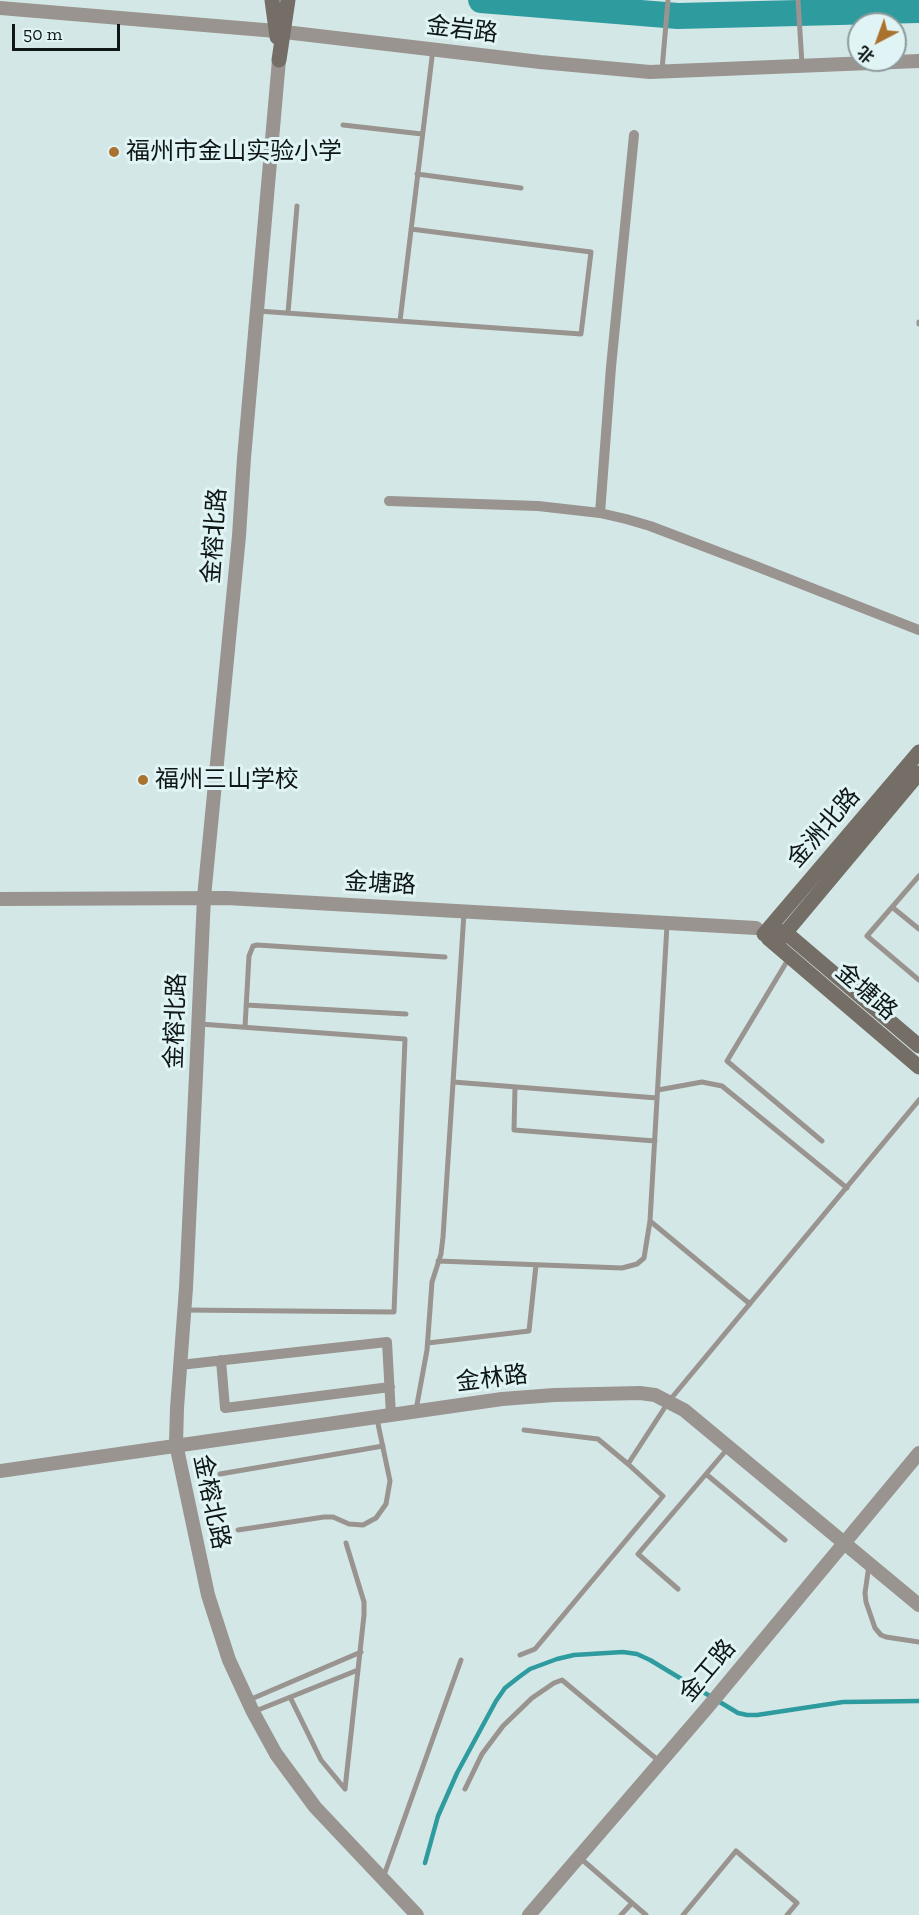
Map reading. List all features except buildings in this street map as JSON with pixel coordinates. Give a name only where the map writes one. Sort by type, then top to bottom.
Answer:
[{"type":"main road","name":"金榕北路","points":[[273,0],[280,31]]},
{"type":"main road","name":"金榕北路","points":[[279,60],[280,31],[288,0]]},
{"type":"main road","name":"金洲北路","points":[[770,934],[919,752]]},
{"type":"main road","name":"金洲北路","points":[[770,934],[919,773]]},
{"type":"main road","name":"金塘路","points":[[770,934],[790,956],[919,1067]]},
{"type":"main road","name":"金塘路","points":[[770,934],[919,1046]]},
{"type":"street","name":"金岩路","points":[[0,8],[280,31],[574,65],[662,72],[919,61]]},
{"type":"street","name":"金榕北路","points":[[279,60],[256,311],[239,536],[204,897],[176,1444],[208,1595],[229,1660],[250,1707],[276,1754],[298,1785],[382,1880],[417,1915]]},
{"type":"street","points":[[600,513],[611,367],[634,135]]},
{"type":"street","points":[[389,501],[538,506],[600,513],[650,526],[919,630]]},
{"type":"street","name":"金塘路","points":[[0,899],[204,897],[667,923],[770,934]]},
{"type":"street","points":[[180,1365],[387,1342],[391,1415]]},
{"type":"street","points":[[221,1360],[225,1408],[390,1387]]},
{"type":"street","name":"金林路","points":[[0,1471],[502,1399],[554,1395],[640,1393],[655,1395],[684,1410],[919,1605]]},
{"type":"street","name":"金工路","points":[[529,1915],[707,1708],[919,1453]]},
{"type":"lane","points":[[798,0],[802,66]]},
{"type":"lane","points":[[662,72],[668,1]]},
{"type":"lane","points":[[400,321],[433,49]]},
{"type":"lane","points":[[343,125],[422,134]]},
{"type":"lane","points":[[417,174],[521,188]]},
{"type":"lane","points":[[288,313],[297,206]]},
{"type":"lane","points":[[256,311],[581,334],[591,252],[411,229]]},
{"type":"lane","points":[[919,876],[867,936],[919,980]]},
{"type":"lane","points":[[892,907],[919,930]]},
{"type":"lane","points":[[415,1412],[428,1343],[432,1282],[443,1237],[464,912]]},
{"type":"lane","points":[[438,1261],[630,1268],[644,1258],[650,1221],[667,923]]},
{"type":"lane","points":[[245,1027],[249,956],[253,946],[445,957]]},
{"type":"lane","points":[[790,956],[727,1061],[822,1141]]},
{"type":"lane","points":[[246,1005],[406,1014]]},
{"type":"lane","points":[[184,1310],[394,1312],[405,1039],[198,1024]]},
{"type":"lane","points":[[453,1082],[657,1098]]},
{"type":"lane","points":[[657,1090],[702,1082],[723,1086],[847,1188]]},
{"type":"lane","points":[[515,1087],[514,1130],[655,1141]]},
{"type":"lane","points":[[628,1464],[669,1401],[919,1100]]},
{"type":"lane","points":[[650,1221],[750,1304]]},
{"type":"lane","points":[[428,1343],[529,1331],[536,1265]]},
{"type":"lane","points":[[238,1530],[324,1517],[333,1517],[357,1525],[370,1522],[382,1511],[388,1496],[390,1481],[377,1417]]},
{"type":"lane","points":[[520,1655],[535,1649],[663,1496],[598,1439],[524,1430]]},
{"type":"lane","points":[[220,1474],[383,1446]]},
{"type":"lane","points":[[678,1589],[638,1554],[729,1447]]},
{"type":"lane","points":[[706,1474],[785,1540]]},
{"type":"lane","points":[[290,1697],[321,1760],[345,1789],[357,1670],[361,1652],[364,1602],[346,1543]]},
{"type":"lane","points":[[870,1563],[865,1593],[875,1628],[886,1637],[919,1642]]},
{"type":"lane","points":[[250,1707],[361,1652]]},
{"type":"lane","points":[[382,1880],[461,1660]]},
{"type":"lane","points":[[250,1707],[290,1697],[357,1670]]},
{"type":"lane","points":[[465,1789],[482,1754],[503,1726],[532,1698],[562,1680],[660,1762]]},
{"type":"lane","points":[[683,1915],[736,1851],[797,1903],[787,1915]]},
{"type":"lane","points":[[579,1857],[646,1915]]},
{"type":"lane","points":[[621,1915],[632,1903]]},
{"type":"waterway","points":[[481,0],[678,16],[919,10]]},
{"type":"waterway","points":[[425,1863],[438,1816],[457,1773],[496,1701],[505,1688],[530,1669],[557,1659],[574,1655],[623,1652],[637,1654],[738,1713],[747,1715],[843,1702],[919,1701]]},
{"type":"place","name":"福州市金山实验小学","points":[[114,152]]},
{"type":"place","name":"福州三山学校","points":[[143,780]]}]
